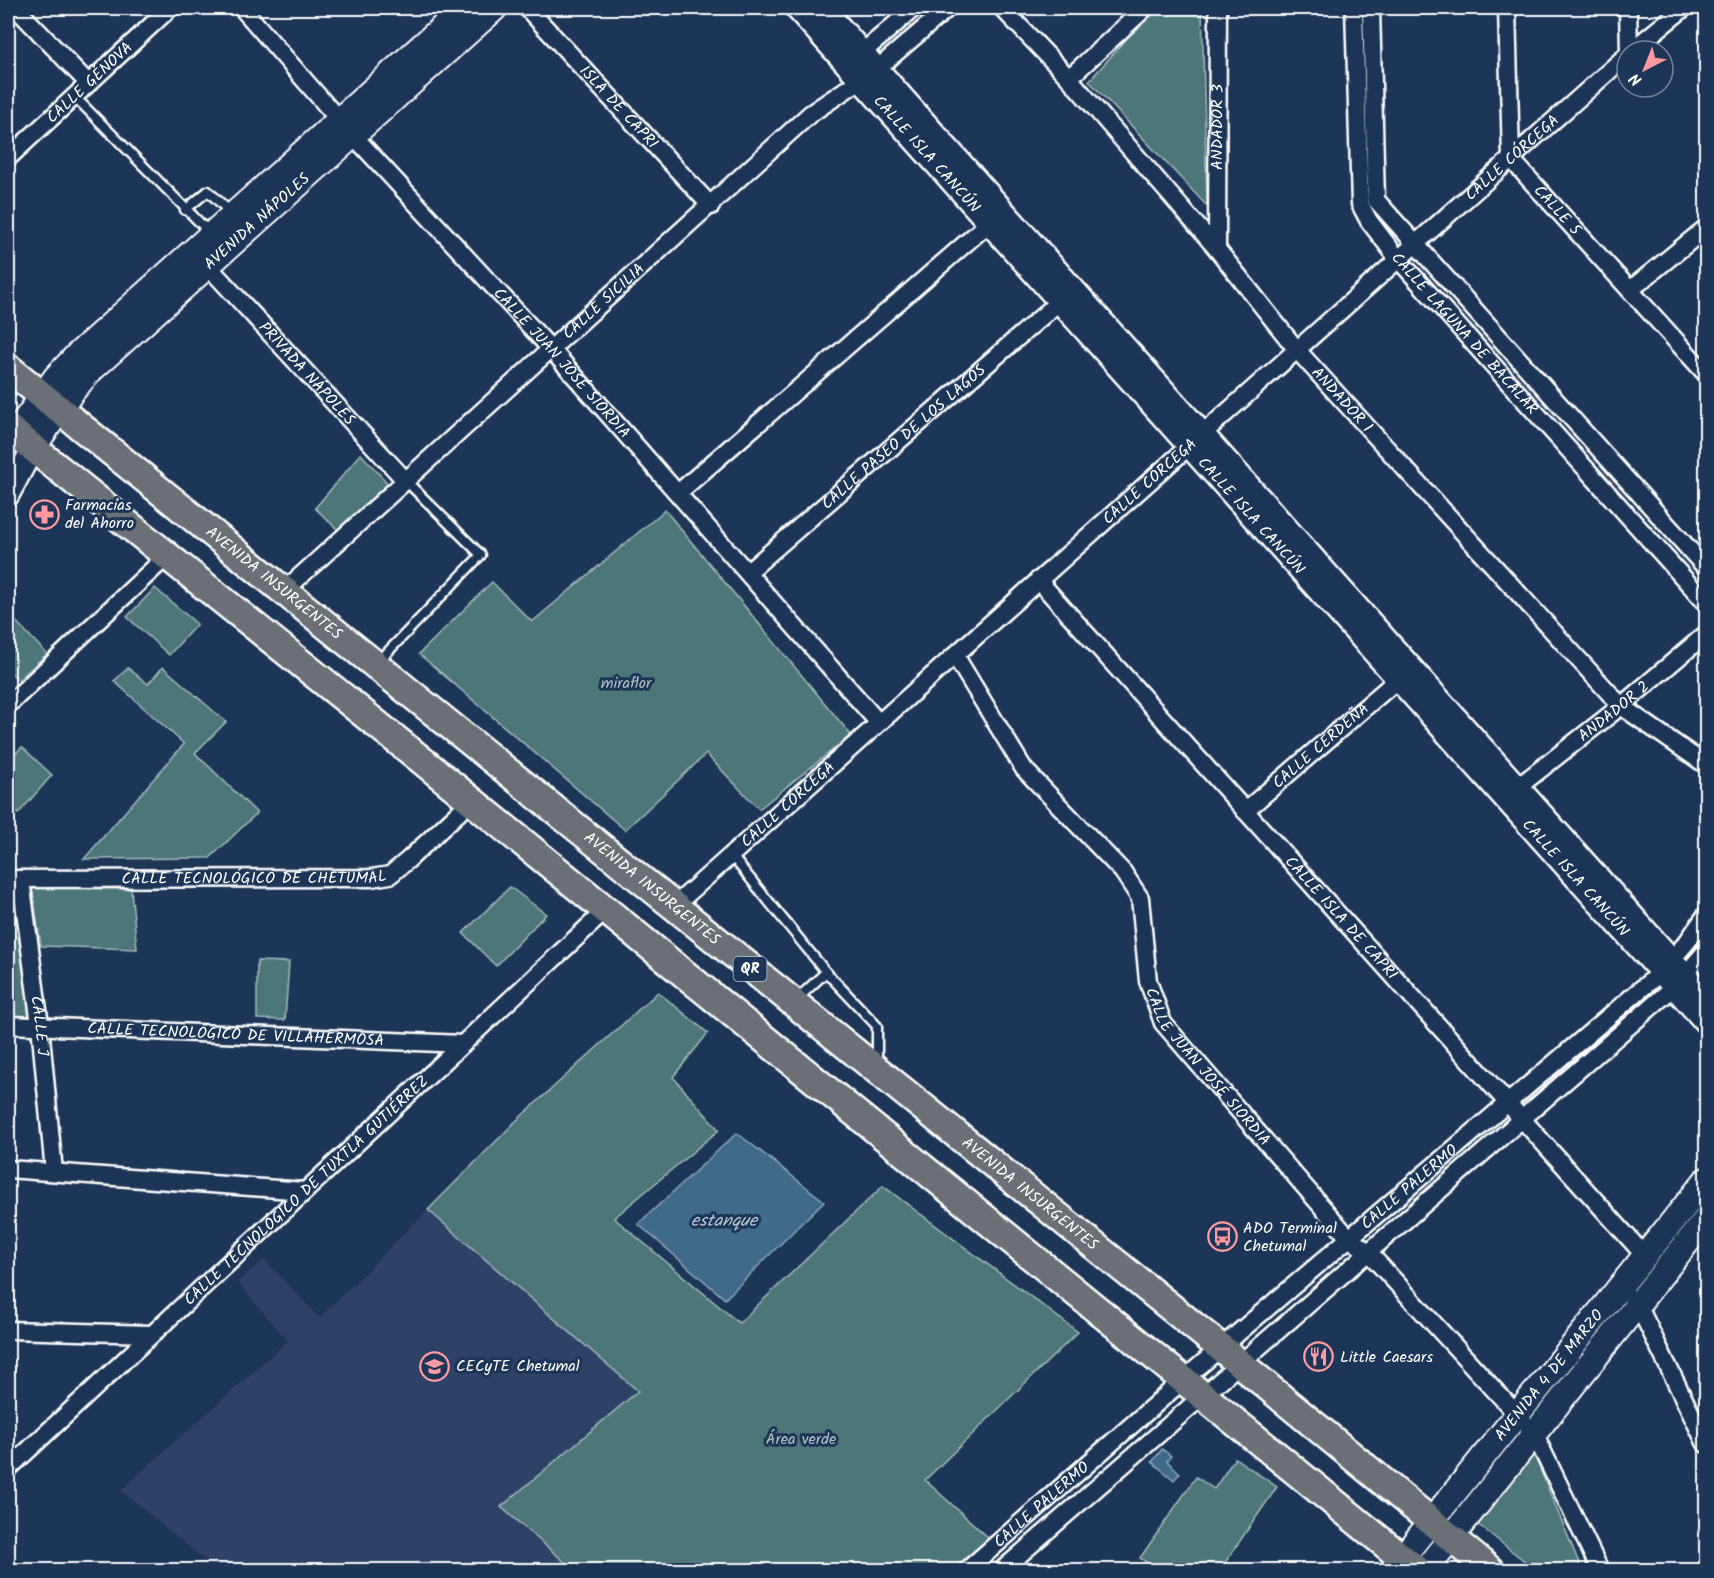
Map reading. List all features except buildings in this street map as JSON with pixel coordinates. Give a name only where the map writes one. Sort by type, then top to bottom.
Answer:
[{"type":"main road","name":"AVENIDA NÁPOLES","points":[[51,403],[77,356],[240,223],[346,127],[465,8]]},
{"type":"main road","name":"AVENIDA NÁPOLES","points":[[346,127],[495,8]]},
{"type":"main road","name":"AVENIDA NÁPOLES","points":[[16,439],[51,403],[208,266],[218,242]]},
{"type":"main road","name":"AVENIDA INSURGENTES","points":[[8,368],[1230,1356],[1490,1570]]},
{"type":"main road","points":[[16,439],[167,556],[419,758],[605,912],[1192,1388],[1403,1567]]},
{"type":"main road","points":[[419,758],[450,724]]},
{"type":"main road","name":"AVENIDA 4 DE MARZO","points":[[1425,1570],[1439,1530],[1516,1414],[1707,1180]]},
{"type":"main road","name":"AVENIDA 4 DE MARZO","points":[[1403,1567],[1534,1433],[1638,1305],[1703,1230]]},
{"type":"street","points":[[16,8],[88,83]]},
{"type":"street","name":"CALLE GÉNOVA","points":[[8,158],[170,8]]},
{"type":"street","name":"CALLE JUAN JOSÉ SIORDIA","points":[[242,8],[346,127],[550,348],[878,722]]},
{"type":"street","name":"ISLA DE CAPRI","points":[[527,8],[711,206]]},
{"type":"street","name":"CALLE ISLA CANCÚN","points":[[796,8],[1067,295],[1673,973],[1707,998]]},
{"type":"street","name":"CALLE ISLA CANCÚN","points":[[824,8],[863,52],[860,77],[989,223],[1067,295]]},
{"type":"street","points":[[863,52],[914,8]]},
{"type":"street","name":"CALLE SICILIA","points":[[285,590],[810,114],[948,8]]},
{"type":"street","name":"ANDADOR 1","points":[[1002,8],[1069,78],[1216,249],[1297,350],[1621,706],[1707,765]]},
{"type":"street","points":[[1069,78],[1145,8]]},
{"type":"street","name":"ANDADOR 3","points":[[1216,249],[1218,8]]},
{"type":"street","name":"CALLE LAGUNA DE BACALAR","points":[[1354,8],[1360,204],[1369,221],[1399,260],[1707,603]]},
{"type":"street","name":"CALLE LAGUNA DE BACALAR","points":[[1371,8],[1376,200],[1413,244],[1707,568]]},
{"type":"street","points":[[1507,8],[1511,159]]},
{"type":"street","points":[[1628,8],[1629,39]]},
{"type":"street","name":"CALLE CÓRCEGA","points":[[1645,39],[1684,8]]},
{"type":"street","name":"CALLE CÓRCEGA","points":[[673,907],[878,722],[956,657],[1038,580],[1615,65]]},
{"type":"street","name":"CALLE 5","points":[[1511,159],[1707,374]]},
{"type":"street","points":[[678,493],[989,223]]},
{"type":"street","points":[[1630,290],[1707,228]]},
{"type":"street","name":"PRIVADA NÁPOLES","points":[[208,266],[405,480]]},
{"type":"street","name":"CALLE PASEO DE LOS LAGOS","points":[[748,572],[1067,295]]},
{"type":"street","points":[[8,495],[16,439]]},
{"type":"street","points":[[8,705],[167,556]]},
{"type":"street","name":"CALLE ISLA DE CAPRI","points":[[1038,580],[1645,1256]]},
{"type":"street","name":"ANDADOR 2","points":[[1518,787],[1621,706],[1707,634]]},
{"type":"street","name":"CALLE JUAN JOSÉ SIORDIA","points":[[956,657],[1024,769],[1123,872],[1140,898],[1148,981],[1163,1023],[1349,1238],[1368,1252],[1534,1433],[1600,1570]]},
{"type":"street","name":"CALLE ISLA CANCÚN","points":[[1406,674],[1518,787],[1673,973],[1707,1023]]},
{"type":"street","name":"CALLE CERDEÑA","points":[[1245,811],[1406,674]]},
{"type":"street","name":"CALLE TECNOLÓGICO DE CHETUMAL","points":[[14,879],[371,878],[390,875],[471,801]]},
{"type":"street","name":"CALLE J","points":[[14,879],[40,1025],[54,1172]]},
{"type":"street","name":"CALLE TECNOLÓGICO DE TUXTLA GUTIÉRREZ","points":[[8,1469],[605,912]]},
{"type":"street","name":"CALLE PALERMO","points":[[967,1570],[1230,1356],[1368,1252],[1521,1119],[1673,973],[1707,915]]},
{"type":"street","name":"CALLE PALERMO","points":[[1002,1570],[1192,1388],[1230,1356],[1349,1238],[1507,1104],[1673,973],[1707,951]]},
{"type":"street","name":"CALLE TECNOLÓGICO DE VILLAHERMOSA","points":[[8,1025],[463,1044]]},
{"type":"street","points":[[8,1169],[305,1191]]},
{"type":"street","points":[[1674,1219],[1703,1230]]},
{"type":"street","points":[[1621,1285],[1638,1305],[1707,1444]]},
{"type":"street","points":[[8,1330],[152,1334]]},
{"type":"lane","points":[[75,97],[218,242]]},
{"type":"lane","points":[[185,210],[208,191],[240,223]]},
{"type":"lane","points":[[376,664],[481,555],[405,480]]},
{"type":"lane","points":[[731,855],[826,972],[877,1026],[878,1071]]},
{"type":"lane","points":[[792,1003],[826,972]]},
{"type":"shaded area","name":"CECyTE Chetumal","points":[[428,1210],[638,1391],[502,1507],[574,1570],[216,1570],[121,1490],[288,1341],[237,1282],[265,1260],[319,1318]]},
{"type":"green space","points":[[1154,8],[1202,8],[1207,206],[1089,81]]},
{"type":"green space","points":[[361,454],[393,489],[339,531],[315,508]]},
{"type":"green space","name":"miraflor","points":[[665,510],[851,735],[759,809],[706,754],[625,830],[419,654],[492,582],[532,622]]},
{"type":"green space","points":[[155,588],[197,624],[169,655],[127,617]]},
{"type":"green space","points":[[8,613],[47,654],[18,680],[8,670]]},
{"type":"green space","points":[[163,667],[226,722],[195,753],[257,813],[210,858],[84,859],[184,744],[114,681],[128,668],[148,684]]},
{"type":"green space","points":[[22,747],[52,775],[18,814],[8,806],[8,761]]},
{"type":"green space","points":[[8,887],[16,920],[31,1016],[8,1015]]},
{"type":"green space","points":[[32,887],[131,889],[137,949],[41,946]]},
{"type":"green space","points":[[510,887],[546,914],[496,966],[463,933]]},
{"type":"green space","points":[[257,961],[289,962],[285,1020],[257,1019]]},
{"type":"green space","name":"Área verde","points":[[658,992],[708,1033],[673,1077],[719,1130],[614,1218],[739,1323],[883,1186],[1078,1332],[925,1480],[991,1540],[954,1570],[574,1570],[501,1507],[638,1391],[428,1210],[516,1121]]},
{"type":"green space","points":[[1533,1452],[1582,1570],[1536,1570],[1476,1523]]},
{"type":"green space","points":[[1235,1458],[1277,1487],[1220,1570],[1158,1570],[1140,1558],[1196,1477],[1214,1489]]},
{"type":"water","name":"estanque","points":[[737,1133],[824,1201],[725,1299],[638,1224]]},
{"type":"water","points":[[1162,1449],[1171,1456],[1167,1461],[1180,1473],[1174,1480],[1152,1462]]},
{"type":"place","name":"Farmacias del Ahorro","points":[[44,514]]},
{"type":"place","name":"ADO Terminal Chetumal","points":[[1222,1237]]},
{"type":"place","name":"Little Caesars","points":[[1319,1357]]},
{"type":"place","name":"CECyTE Chetumal","points":[[435,1366]]}]
